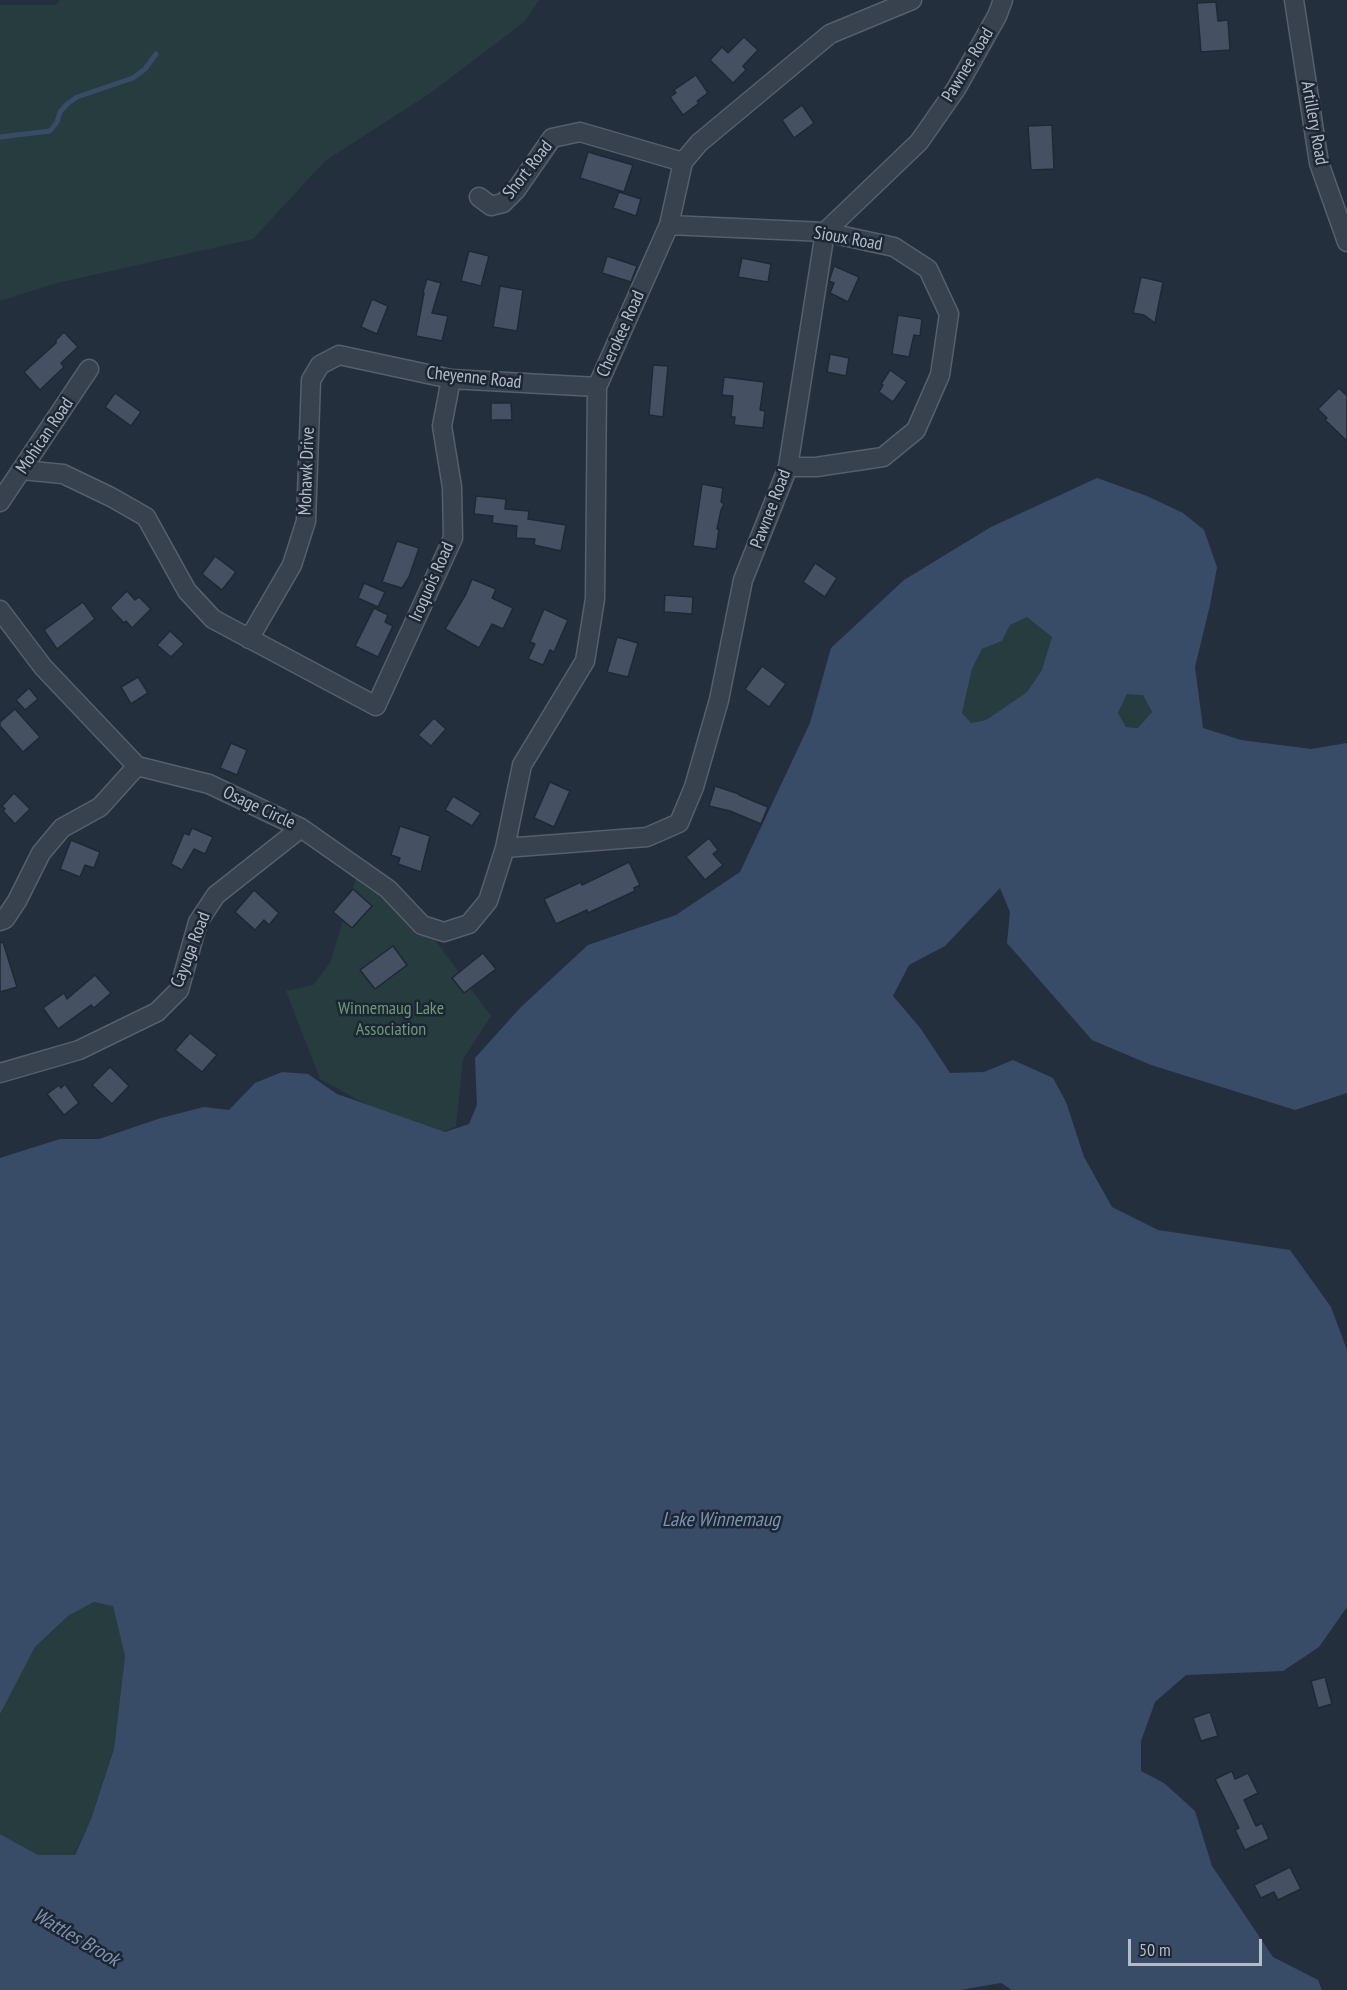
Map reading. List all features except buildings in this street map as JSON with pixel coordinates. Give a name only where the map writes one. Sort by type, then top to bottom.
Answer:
[{"type":"street","points":[[682,162],[699,143],[830,34],[912,0]]},
{"type":"street","name":"Pawnee Road","points":[[505,848],[647,837],[680,823],[694,787],[719,700],[743,580],[788,467],[825,232],[919,142],[956,89],[997,16],[1003,0]]},
{"type":"street","name":"Artillery Road","points":[[1294,0],[1319,163],[1347,242]]},
{"type":"street","name":"Short Road","points":[[479,198],[491,206],[503,203],[516,190],[552,138],[580,132],[682,162]]},
{"type":"street","name":"Cherokee Road","points":[[505,848],[522,765],[585,661],[595,598],[597,387],[669,225],[682,162]]},
{"type":"street","name":"Sioux Road","points":[[669,225],[825,232],[894,247],[928,270],[949,315],[940,375],[916,430],[883,457],[816,467],[788,467]]},
{"type":"street","name":"Cheyenne Road","points":[[320,365],[339,355],[451,379],[597,387]]},
{"type":"street","name":"Mohawk Drive","points":[[249,639],[292,565],[306,521],[310,380],[320,365]]},
{"type":"street","name":"Mohican Road","points":[[0,502],[89,369]]},
{"type":"street","name":"Iroquois Road","points":[[249,639],[376,706],[453,538],[452,488],[442,426],[451,379]]},
{"type":"street","points":[[22,470],[63,474],[146,517],[187,591],[213,619],[249,639]]},
{"type":"street","points":[[0,610],[43,667],[137,766],[100,807],[62,828],[41,853],[17,901],[5,919],[0,921]]},
{"type":"street","name":"Osage Circle","points":[[137,766],[209,784],[302,828],[388,889],[422,925],[444,932],[469,924],[488,901],[505,848]]},
{"type":"street","name":"Cayuga Road","points":[[0,1073],[79,1050],[157,1012],[179,990],[198,922],[216,894],[302,828]]},
{"type":"green space","points":[[60,0],[539,0],[524,22],[432,92],[325,161],[253,239],[53,284],[0,301],[0,5],[56,5]]},
{"type":"green space","points":[[1027,616],[1053,637],[1042,670],[1027,692],[986,720],[971,723],[962,713],[972,669],[982,649],[1002,641],[1010,625]]},
{"type":"green space","points":[[1127,694],[1143,694],[1152,713],[1138,728],[1126,727],[1118,713]]},
{"type":"green space","name":"Winnemaug Lake Association","points":[[357,875],[399,891],[491,1016],[463,1059],[456,1126],[435,1135],[375,1109],[320,1079],[286,991],[313,985],[330,963]]},
{"type":"green space","points":[[94,1602],[113,1605],[125,1656],[114,1749],[91,1819],[74,1855],[38,1855],[0,1834],[0,1715],[35,1647],[68,1616]]},
{"type":"water","name":"Lake Winnemaug","points":[[1097,478],[1147,496],[1183,513],[1204,530],[1217,567],[1195,667],[1203,728],[1241,740],[1311,749],[1347,743],[1347,1093],[1295,1110],[1151,1065],[1092,1040],[1007,943],[1010,912],[1000,888],[945,946],[909,965],[893,996],[921,1029],[950,1073],[984,1072],[1013,1060],[1053,1078],[1066,1102],[1084,1157],[1112,1207],[1158,1230],[1290,1250],[1331,1307],[1347,1350],[1347,1607],[1319,1647],[1283,1671],[1186,1675],[1155,1702],[1141,1741],[1141,1771],[1164,1783],[1195,1811],[1212,1866],[1273,1957],[1318,1980],[1322,1990],[1012,1990],[1001,1983],[960,1990],[0,1990],[0,1834],[38,1855],[75,1855],[91,1819],[114,1749],[125,1656],[113,1606],[94,1602],[68,1616],[35,1647],[0,1714],[0,1158],[60,1139],[99,1139],[161,1118],[204,1107],[229,1110],[255,1083],[282,1072],[308,1074],[337,1094],[445,1132],[469,1124],[477,1105],[475,1058],[521,1007],[588,945],[676,915],[740,872],[810,723],[831,648],[904,580],[991,527]],"holes":[[[1027,617],[1052,637],[1042,670],[1027,692],[986,720],[971,723],[962,713],[972,669],[982,649],[1002,641],[1010,625]],[[1127,694],[1143,695],[1152,712],[1138,728],[1126,727],[1118,713]]]},
{"type":"waterway","points":[[0,137],[50,131],[67,104],[77,97],[133,78],[145,69],[156,54]]},
{"type":"water label","name":"Wattles Brook","points":[[76,1938]]}]
